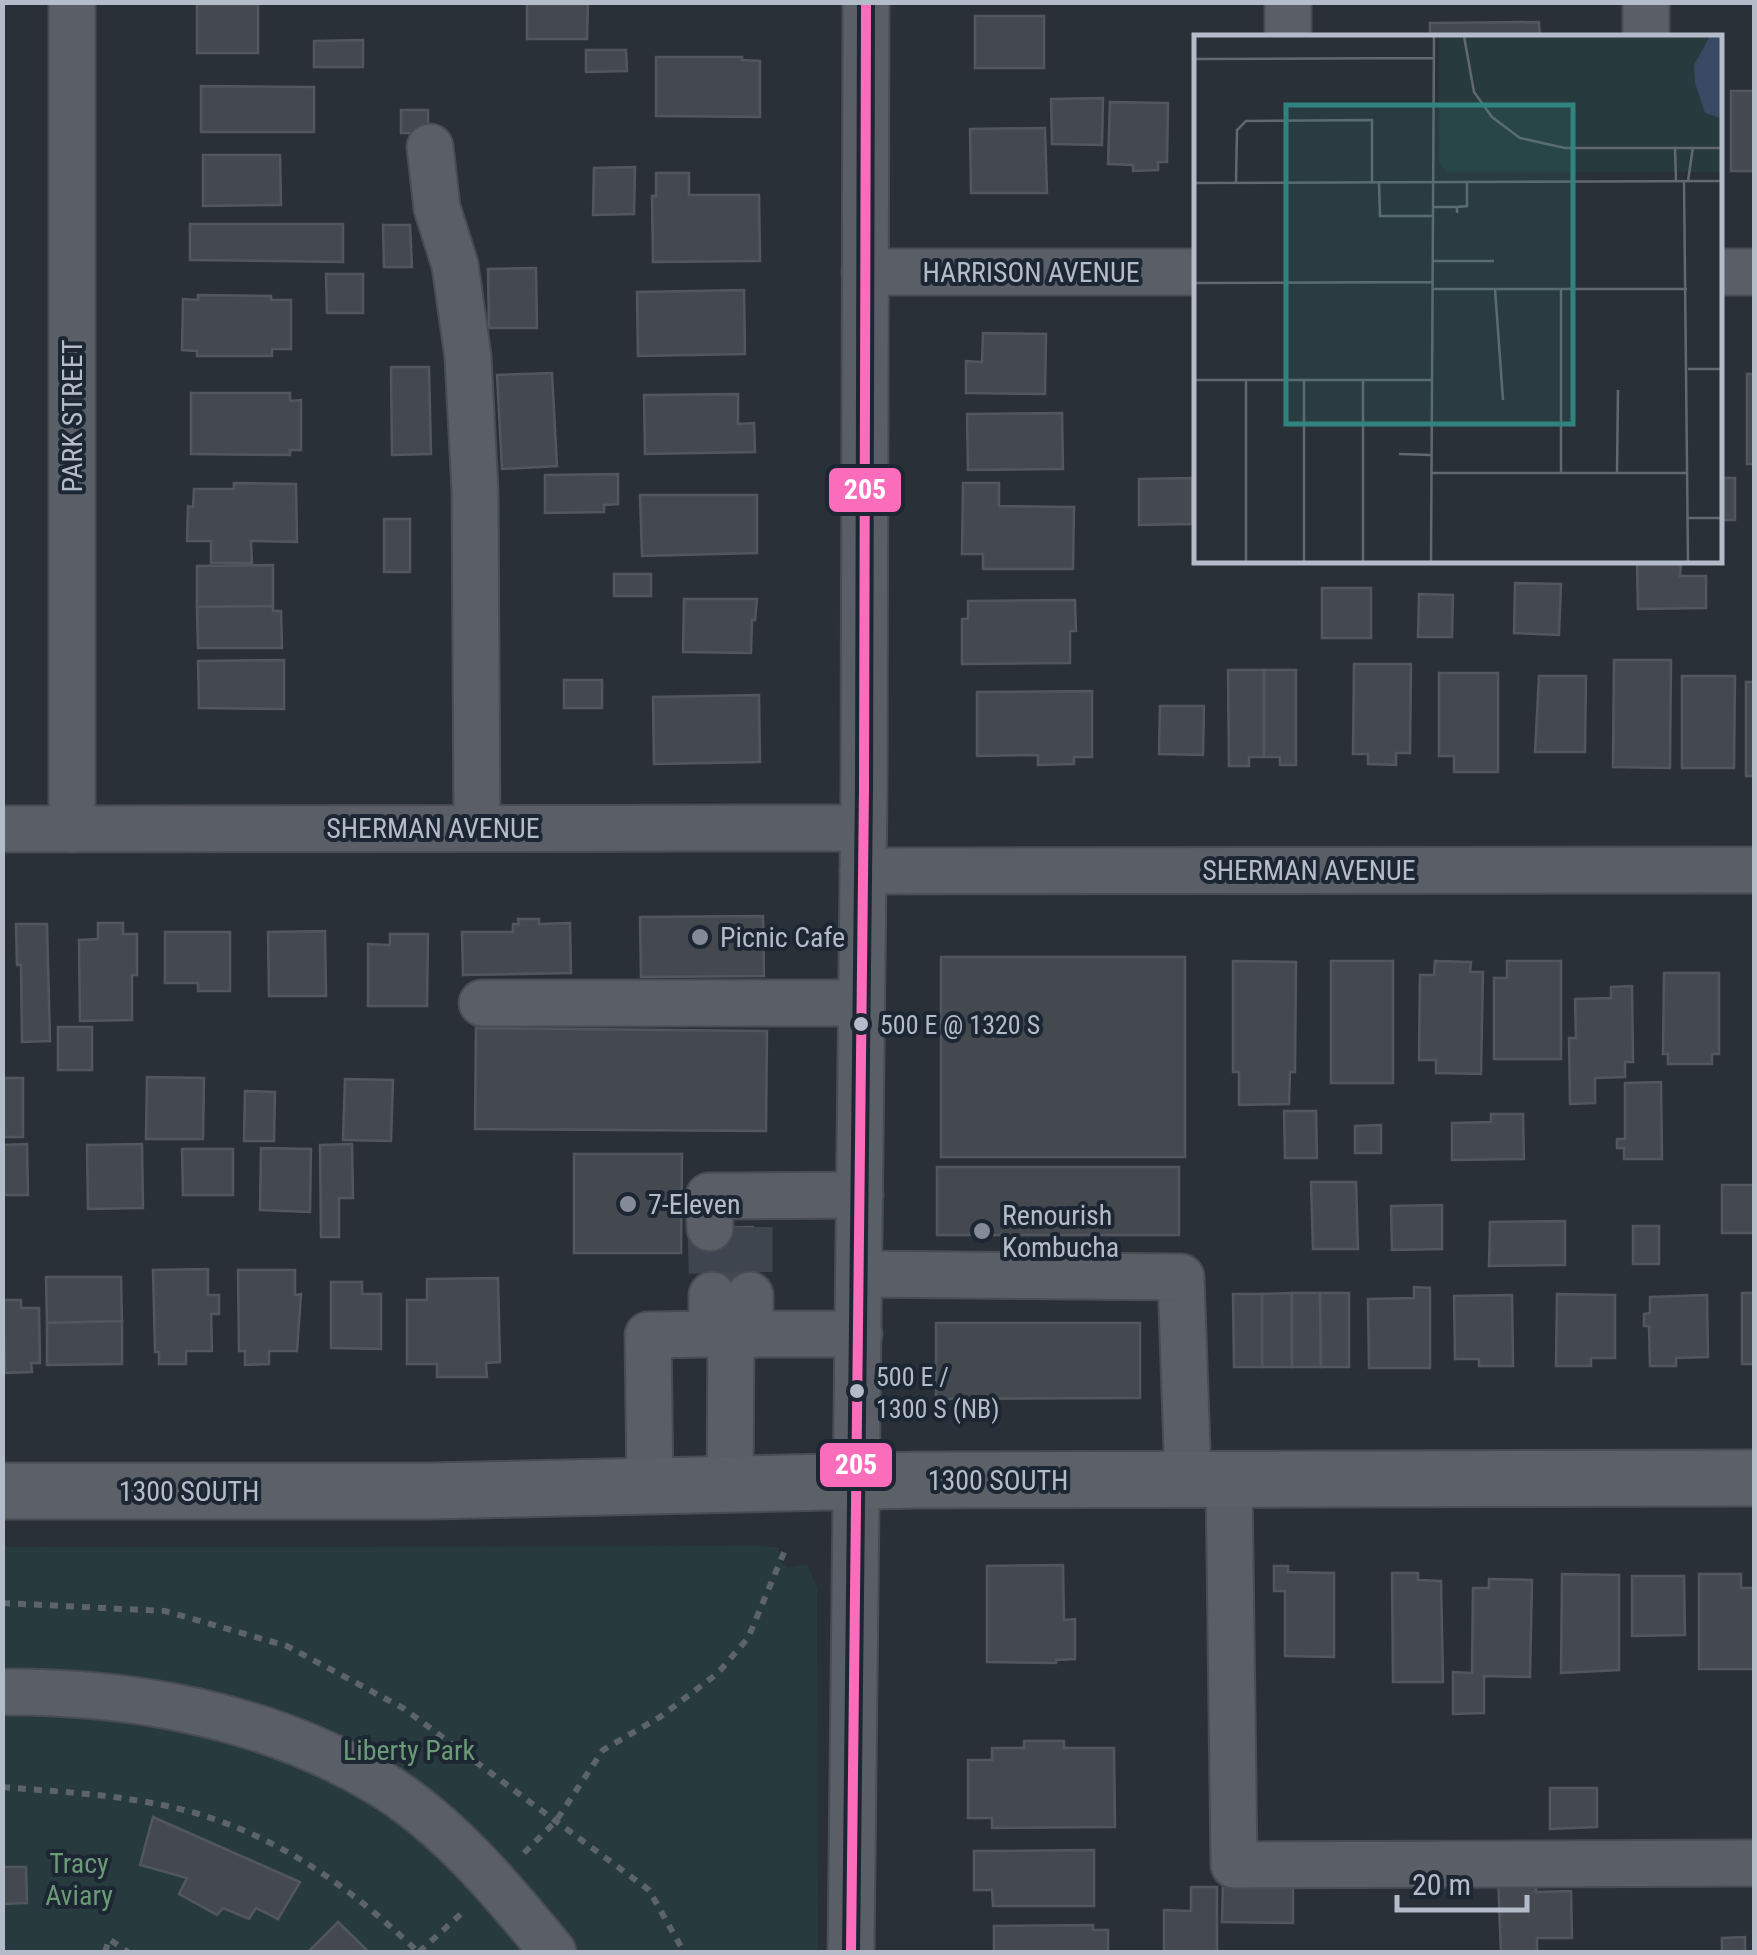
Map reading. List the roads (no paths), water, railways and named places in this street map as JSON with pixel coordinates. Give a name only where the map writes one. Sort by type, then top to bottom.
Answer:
[{"type":"main road","name":"1300 SOUTH","points":[[2,1492],[1208,1479],[1754,1478]]},
{"type":"street","name":"PARK STREET","points":[[72,2],[72,829]]},
{"type":"street","points":[[851,1952],[862,1003],[866,2]]},
{"type":"street","points":[[1288,2],[1288,35]]},
{"type":"street","points":[[1646,2],[1646,35]]},
{"type":"street","points":[[430,147],[437,208],[455,265],[468,357],[476,491],[476,828]]},
{"type":"street","name":"HARRISON AVENUE","points":[[865,272],[1194,272]]},
{"type":"street","points":[[1722,272],[1754,272]]},
{"type":"street","name":"SHERMAN AVENUE","points":[[2,829],[476,828],[863,850],[1754,870]]},
{"type":"street","points":[[482,1004],[862,1003]]},
{"type":"street","points":[[737,1217],[860,1195]]},
{"type":"street","points":[[859,1274],[1181,1276],[1208,1479],[1234,1864],[1754,1863]]},
{"type":"street","points":[[650,1487],[648,1335],[731,1319],[859,1334]]},
{"type":"street","points":[[730,1486],[731,1319]]},
{"type":"street","points":[[2,1692],[47,1692],[190,1710],[273,1733],[326,1756],[380,1783],[440,1830],[494,1881],[553,1952]]},
{"type":"tunnel","points":[[750,1227],[750,1295]]},
{"type":"tunnel","points":[[710,1228],[712,1295]]},
{"type":"place","name":"Picnic Cafe","points":[[700,937]]},
{"type":"place","name":"500 E @ 1320 S","points":[[861,1024]]},
{"type":"place","name":"7-Eleven","points":[[628,1204]]},
{"type":"place","name":"Renourish Kombucha","points":[[982,1231]]},
{"type":"place","name":"500 E / 1300 S (NB)","points":[[857,1391]]},
{"type":"park label","name":"Liberty Park","points":[[409,1750]]},
{"type":"park label","name":"Tracy Aviary","points":[[79,1879]]}]
